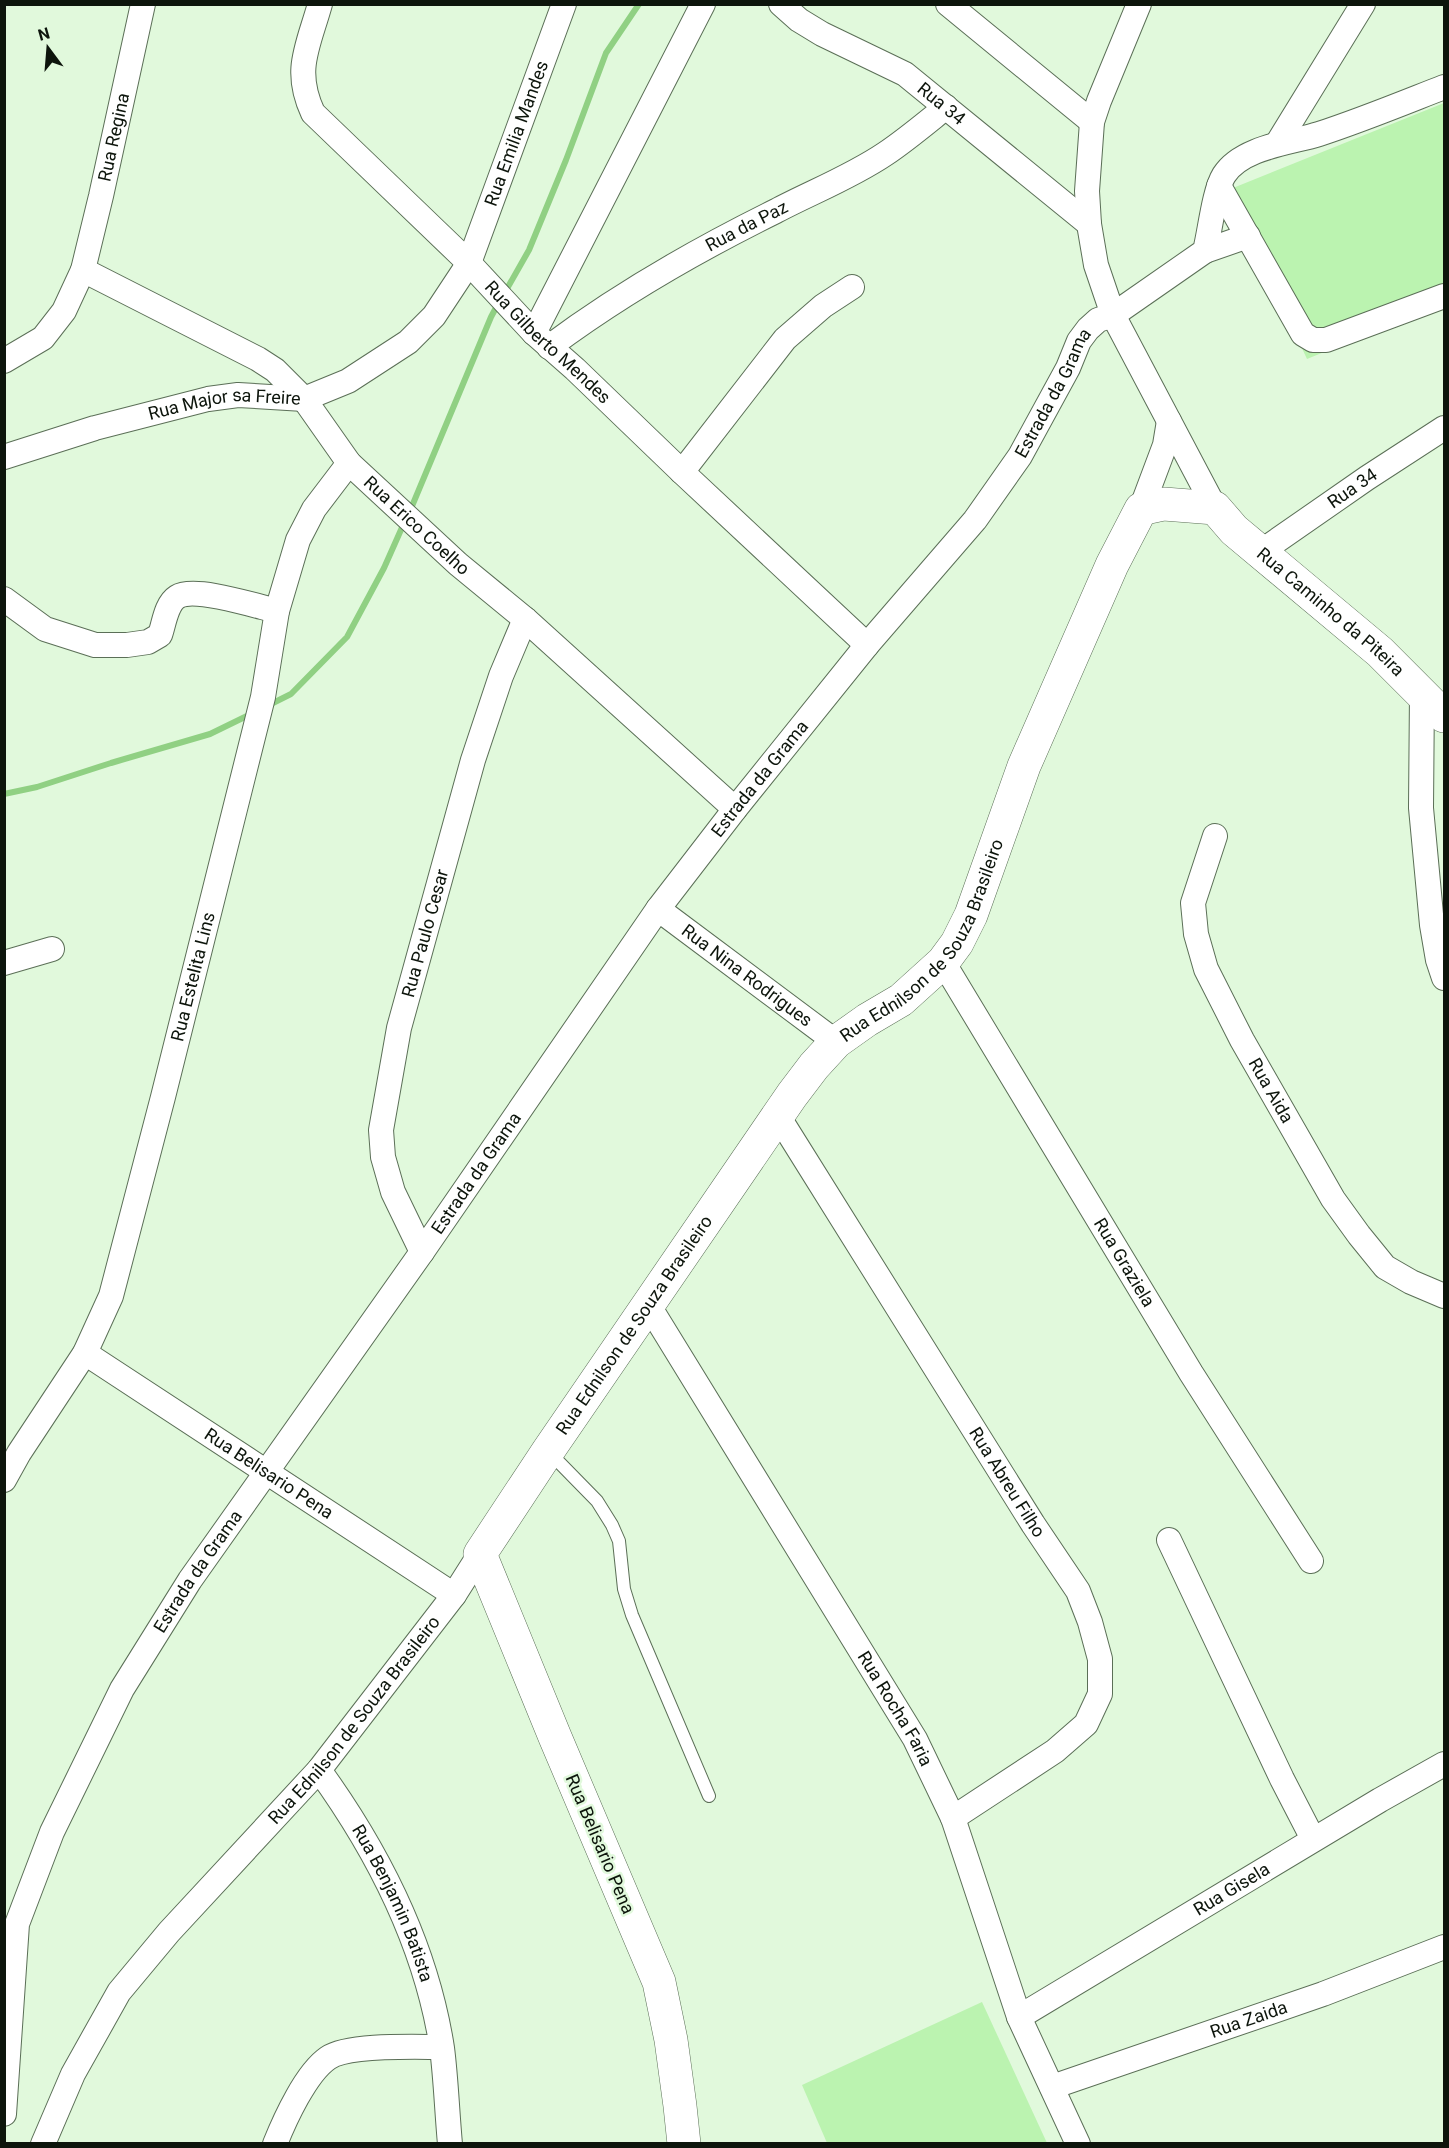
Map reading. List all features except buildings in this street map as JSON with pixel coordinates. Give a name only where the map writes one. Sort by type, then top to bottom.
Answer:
[{"type":"street","name":"Rua Regina","points":[[83,270],[143,4]]},
{"type":"street","name":"Rua Gilberto Mendes","points":[[320,4],[301,69],[304,94],[313,113],[470,264],[542,340],[867,645]]},
{"type":"street","name":"Rua Emilia Mandes","points":[[470,264],[564,4]]},
{"type":"street","points":[[542,340],[703,4]]},
{"type":"street","name":"Rua 34","points":[[782,4],[799,20],[822,34],[905,74],[1089,225]]},
{"type":"street","points":[[948,4],[1092,122]]},
{"type":"street","name":"Rua Caminho da Piteira","points":[[1139,4],[1092,122],[1087,191],[1089,225],[1096,265],[1113,315],[1215,508],[1234,530],[1372,645],[1444,716]]},
{"type":"street","points":[[1277,144],[1363,4]]},
{"type":"street","points":[[1205,251],[1219,186],[1224,174],[1252,153],[1277,144],[1319,134],[1444,87]]},
{"type":"street","name":"Rua da Paz","points":[[542,340],[591,315],[689,257],[866,166],[946,107]]},
{"type":"street","points":[[1219,186],[1303,334],[1313,340],[1326,340],[1444,296]]},
{"type":"street","name":"Estrada da Grama","points":[[4,2114],[11,1923],[52,1832],[122,1689],[190,1580],[422,1252],[658,909],[867,645],[975,520],[1020,456],[1068,368],[1079,341],[1088,328],[1098,320],[1113,315],[1205,251],[1248,236]]},
{"type":"street","name":"Rua Major sa Freire","points":[[4,457],[95,428],[208,399],[238,395],[304,399],[348,381],[408,342],[434,316],[470,264]]},
{"type":"street","points":[[4,361],[43,338],[64,312],[83,270]]},
{"type":"street","name":"Rua Erico Coelho","points":[[83,270],[258,359],[275,370],[304,399],[349,463],[458,564],[525,619],[735,809]]},
{"type":"street","points":[[682,472],[785,339],[823,306],[852,287]]},
{"type":"street","points":[[1141,509],[1165,445],[1169,421]]},
{"type":"street","name":"Rua 34","points":[[1262,551],[1444,428]]},
{"type":"street","name":"Rua Estelita Lins","points":[[4,1479],[85,1353],[111,1296],[257,722],[277,611],[298,540],[314,509],[349,463]]},
{"type":"street","points":[[1141,509],[1164,504],[1215,508]]},
{"type":"street","name":"Rua Ednilson de Souza Brasileiro","points":[[43,2144],[73,2074],[119,1992],[169,1932],[319,1770],[454,1595],[548,1451],[814,1066],[836,1042],[901,1000],[943,962],[957,943],[970,915],[1024,766],[1112,565],[1141,509]]},
{"type":"street","points":[[9,610],[45,629],[95,645],[127,645],[148,642],[160,635],[169,607],[176,597],[188,594],[207,594],[277,611]]},
{"type":"street","name":"Rua Paulo Cesar","points":[[422,1252],[393,1192],[383,1157],[381,1130],[399,1028],[470,771],[501,676],[525,619]]},
{"type":"street","points":[[1422,692],[1421,808],[1432,925],[1438,960],[1444,978]]},
{"type":"street","name":"Rua Aida","points":[[1215,836],[1193,903],[1196,934],[1206,969],[1242,1040],[1327,1189],[1359,1235],[1385,1267],[1411,1282],[1444,1296]]},
{"type":"street","name":"Rua Nina Rodrigues","points":[[658,909],[836,1042]]},
{"type":"street","points":[[4,963],[52,949]]},
{"type":"street","name":"Rua Graziela","points":[[943,962],[1191,1373],[1311,1561]]},
{"type":"street","name":"Rua Abreu Filho","points":[[778,1116],[1033,1524],[1078,1591],[1090,1622],[1100,1659],[1100,1694],[1086,1724],[1055,1751],[953,1818]]},
{"type":"street","name":"Rua Rocha Faria","points":[[649,1306],[915,1738],[953,1818],[1019,2017],[1078,2144]]},
{"type":"street","name":"Rua Belisario Pena","points":[[85,1353],[454,1595]]},
{"type":"street","points":[[1168,1540],[1313,1839]]},
{"type":"street","name":"Rua Belisario Pena","points":[[480,1554],[659,1982],[670,2040],[684,2144]]},
{"type":"street","name":"Rua Gisela","points":[[1019,2017],[1313,1839],[1444,1764]]},
{"type":"street","name":"Rua Benjamin Batista","points":[[319,1770],[362,1833],[399,1902],[421,1961],[441,2047],[450,2144]]},
{"type":"street","name":"Rua Zaida","points":[[1052,2087],[1323,1994],[1444,1947]]},
{"type":"street","points":[[275,2144],[289,2112],[314,2073],[329,2057],[374,2048],[441,2047]]},
{"type":"lane","points":[[548,1451],[597,1501],[612,1525],[619,1541],[624,1589],[632,1615],[709,1796]]},
{"type":"green space","points":[[1444,103],[1444,303],[1307,359],[1228,190]]},
{"type":"green space","points":[[982,2002],[1047,2143],[827,2143],[802,2085]]},
{"type":"waterway","points":[[504,294],[529,250],[606,53],[639,4]]},
{"type":"waterway","points":[[410,511],[499,302]]},
{"type":"waterway","points":[[269,705],[291,694],[347,637],[384,568],[404,523]]},
{"type":"waterway","points":[[4,794],[37,787],[210,734],[251,714]]}]
